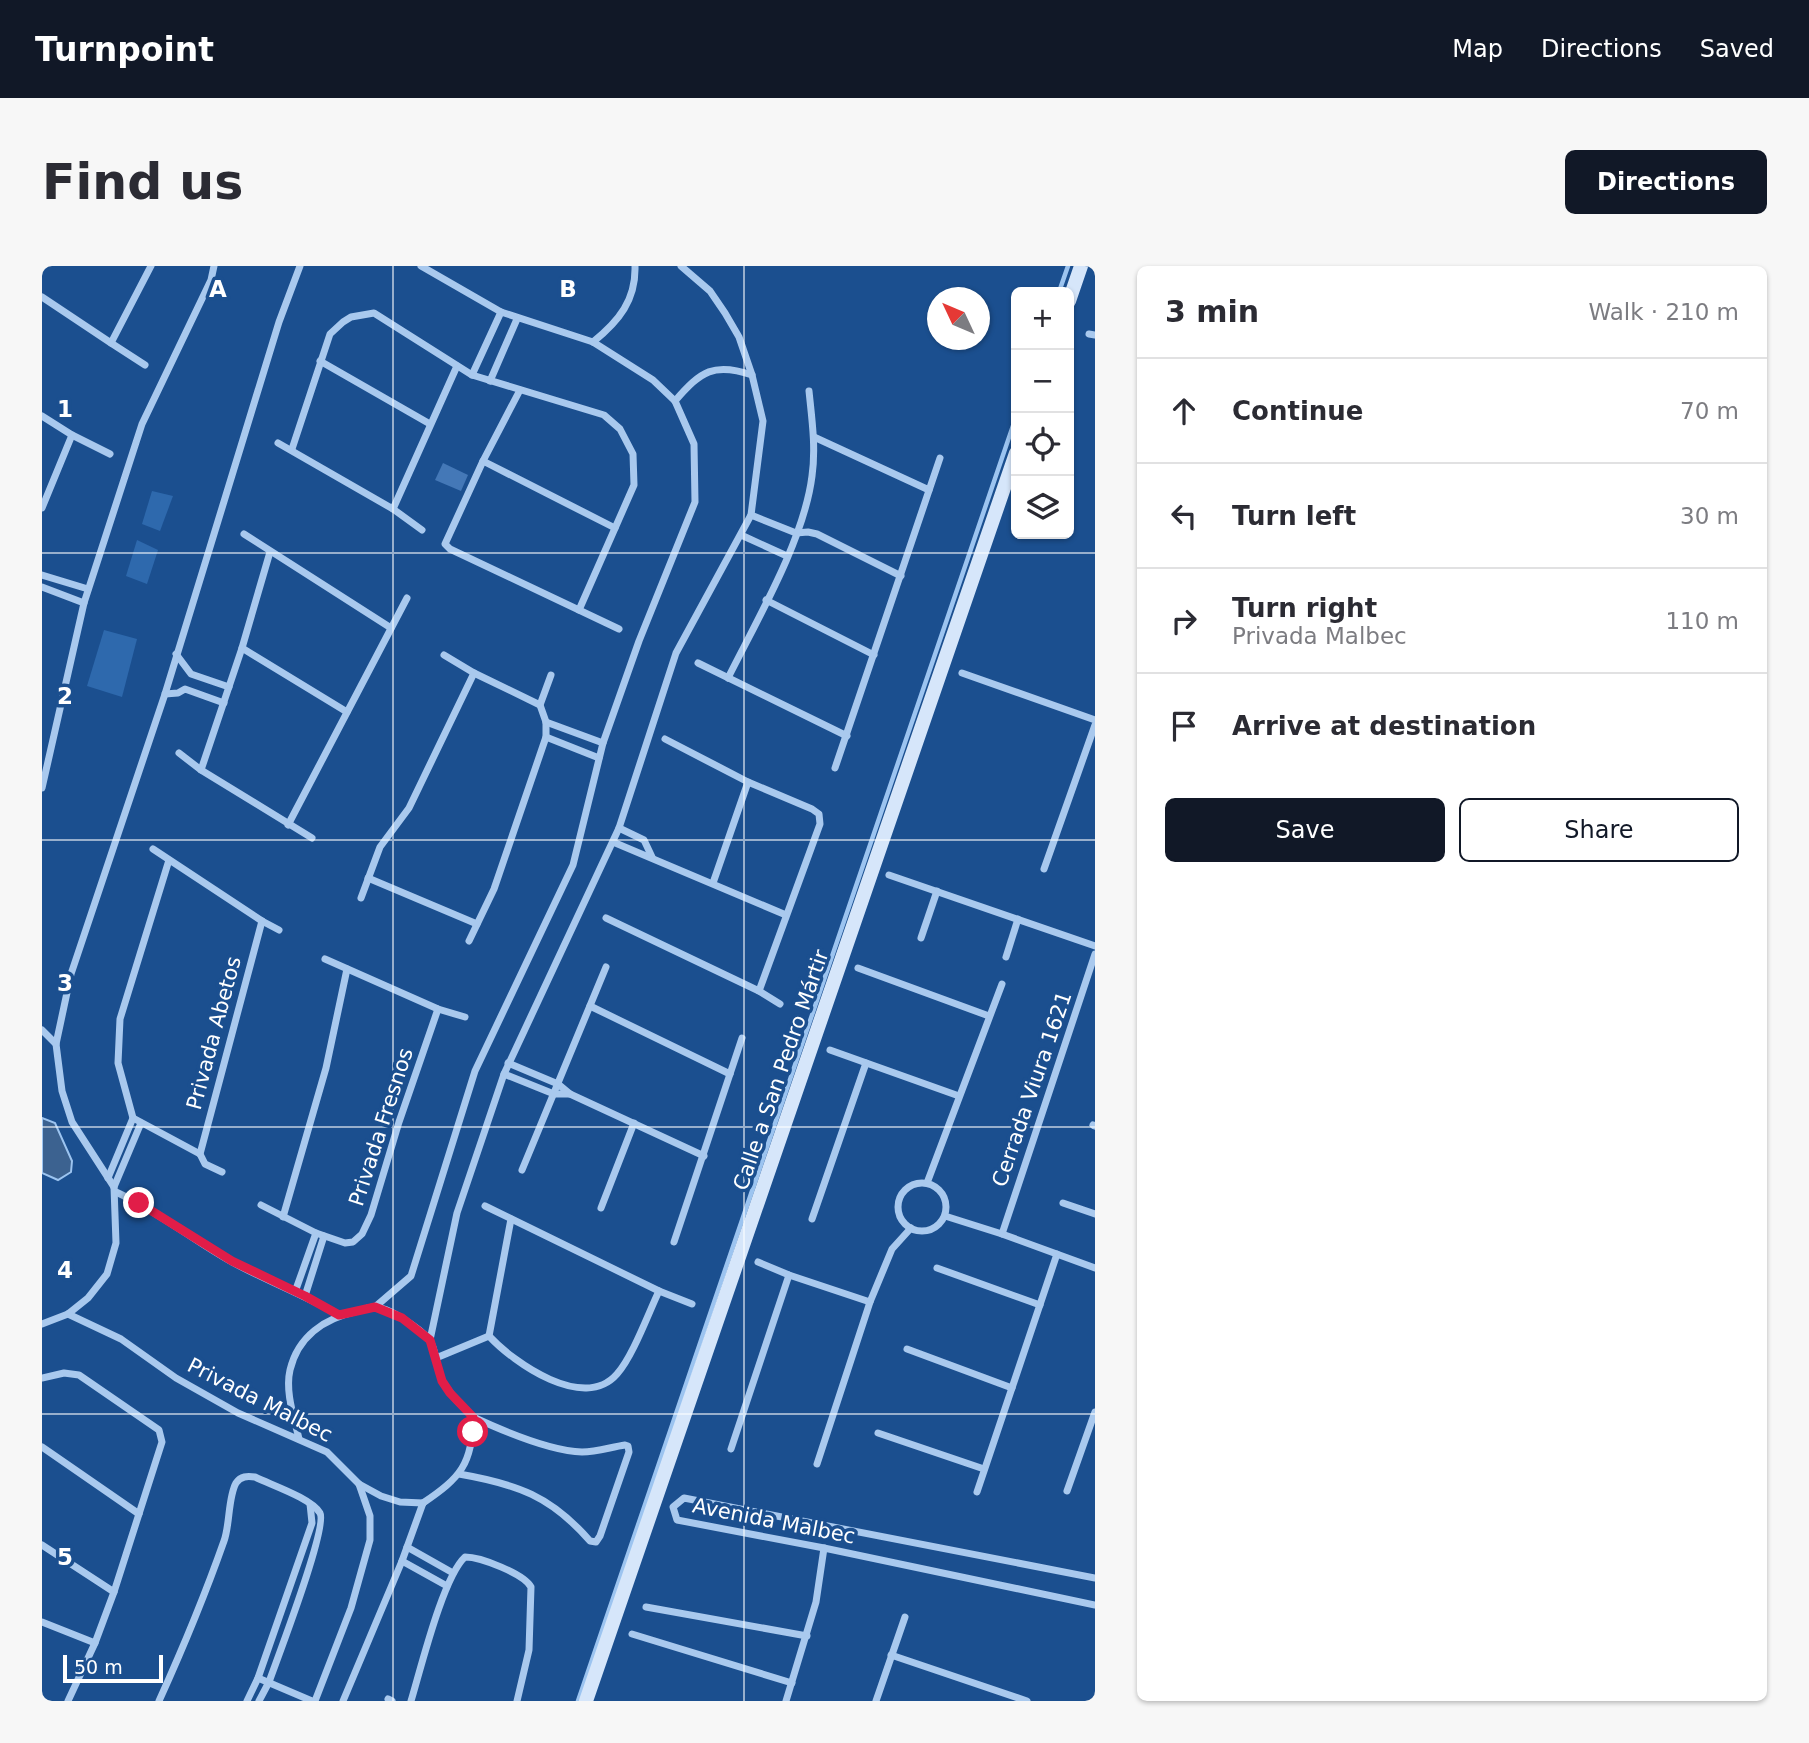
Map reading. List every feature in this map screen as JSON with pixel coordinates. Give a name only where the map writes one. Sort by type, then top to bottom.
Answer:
[{"type":"main road","points":[[1074,287],[1081,266]]},
{"type":"main road","name":"Calle a San Pedro Mártir","points":[[586,1701],[1011,468]]},
{"type":"street","points":[[111,343],[151,266]]},
{"type":"street","points":[[42,788],[84,603],[142,424],[211,279],[214,266]]},
{"type":"street","points":[[300,266],[279,322],[165,694],[71,974],[56,1044],[62,1091],[72,1122],[115,1189],[232,1261],[339,1315]]},
{"type":"street","points":[[299,1439],[288,1390],[290,1367],[306,1336],[339,1315],[375,1307],[411,1276],[475,1071],[573,865],[603,743],[639,641],[695,502],[694,444],[675,401],[641,371],[593,342],[501,312],[421,266]]},
{"type":"street","points":[[593,342],[613,326],[627,307],[635,280],[635,266]]},
{"type":"street","points":[[459,1474],[519,1488],[545,1500],[563,1512],[590,1541],[596,1542],[629,1452],[625,1445],[594,1451],[569,1450],[497,1429],[473,1417],[442,1381],[430,1340],[457,1213],[508,1063],[620,828],[676,653],[751,514],[763,421],[752,375],[739,337],[725,313],[710,291],[681,266]]},
{"type":"street","points":[[42,297],[145,365]]},
{"type":"street","points":[[472,375],[501,312]]},
{"type":"street","points":[[292,449],[330,334],[343,322],[365,313],[374,313],[472,375],[604,415],[620,429],[632,454],[635,475],[631,494],[579,610]]},
{"type":"street","points":[[490,381],[517,318]]},
{"type":"street","points":[[320,361],[430,424]]},
{"type":"street","points":[[393,509],[457,366]]},
{"type":"street","points":[[675,401],[694,381],[715,369],[737,370],[752,375]]},
{"type":"street","points":[[520,390],[483,461],[445,544],[619,629]]},
{"type":"street","points":[[728,678],[787,556],[809,498],[813,475],[814,437],[809,391]]},
{"type":"street","points":[[42,416],[110,454]]},
{"type":"street","points":[[42,508],[72,435]]},
{"type":"street","points":[[814,437],[929,490]]},
{"type":"street","points":[[278,443],[393,509],[422,530]]},
{"type":"street","points":[[835,768],[940,458]]},
{"type":"street","points":[[483,461],[615,528]]},
{"type":"street","points":[[751,514],[796,533],[817,534],[901,576]]},
{"type":"street","points":[[244,534],[391,628]]},
{"type":"street","points":[[741,535],[787,556]]},
{"type":"street","points":[[201,770],[242,648],[270,552]]},
{"type":"street","points":[[42,575],[88,589]]},
{"type":"street","points":[[42,587],[84,603]]},
{"type":"street","points":[[288,825],[407,598]]},
{"type":"street","points":[[766,600],[874,655]]},
{"type":"street","points":[[242,648],[347,712]]},
{"type":"street","points":[[177,654],[191,674],[229,687]]},
{"type":"street","points":[[444,655],[474,673],[540,705]]},
{"type":"street","points":[[698,663],[847,736]]},
{"type":"street","points":[[361,898],[380,847],[410,808],[474,673]]},
{"type":"street","points":[[962,673],[1095,722],[1044,869]]},
{"type":"street","points":[[186,690],[191,674]]},
{"type":"street","points":[[469,941],[494,889],[546,737],[546,722],[540,705],[551,675]]},
{"type":"street","points":[[165,694],[186,690],[224,704]]},
{"type":"street","points":[[546,722],[603,743]]},
{"type":"street","points":[[546,737],[599,758]]},
{"type":"street","points":[[665,739],[748,782],[819,814],[820,824],[759,991]]},
{"type":"street","points":[[179,753],[201,770],[312,838]]},
{"type":"street","points":[[713,883],[748,782]]},
{"type":"street","points":[[620,828],[644,840],[652,857]]},
{"type":"street","points":[[612,842],[786,915]]},
{"type":"street","points":[[153,849],[279,930]]},
{"type":"street","points":[[108,1178],[133,1118],[118,1063],[120,1019],[169,860]]},
{"type":"street","points":[[889,875],[1095,946]]},
{"type":"street","points":[[368,878],[477,925]]},
{"type":"street","points":[[921,938],[937,891]]},
{"type":"street","points":[[606,918],[759,991],[780,1004]]},
{"type":"street","points":[[1006,957],[1018,919]]},
{"type":"street","name":"Privada Abetos","points":[[200,1154],[262,921]]},
{"type":"street","name":"Cerrada Viura 1621","points":[[1002,1234],[1095,954]]},
{"type":"street","points":[[325,959],[438,1009],[465,1017]]},
{"type":"street","points":[[523,1170],[606,967]]},
{"type":"street","points":[[858,968],[989,1016]]},
{"type":"street","points":[[283,1217],[326,1068],[347,969]]},
{"type":"street","points":[[927,1183],[1002,984]]},
{"type":"street","points":[[590,1006],[730,1074]]},
{"type":"street","name":"Privada Fresnos","points":[[261,1205],[320,1235],[349,1243],[362,1234],[367,1227],[438,1009]]},
{"type":"street","points":[[42,1030],[56,1044]]},
{"type":"street","points":[[674,1242],[742,1038]]},
{"type":"street","points":[[830,1050],[959,1096]]},
{"type":"street","points":[[508,1063],[558,1084],[570,1094],[704,1156]]},
{"type":"street","points":[[813,1219],[866,1063]]},
{"type":"street","points":[[504,1074],[554,1094],[570,1094]]},
{"type":"street","points":[[133,1118],[200,1154],[205,1164],[222,1172]]},
{"type":"street","points":[[42,1324],[68,1314],[93,1293],[110,1265],[116,1243],[115,1189],[141,1123]]},
{"type":"street","points":[[601,1208],[634,1123]]},
{"type":"street","points":[[916,1183],[927,1183],[942,1191],[947,1208],[945,1216],[932,1230],[923,1232],[911,1228],[900,1217],[900,1196],[916,1183]]},
{"type":"street","points":[[1063,1203],[1095,1214]]},
{"type":"street","points":[[485,1206],[659,1291],[692,1304]]},
{"type":"street","points":[[945,1216],[1095,1268]]},
{"type":"street","points":[[489,1336],[511,1219]]},
{"type":"street","points":[[817,1464],[870,1302],[892,1249],[911,1228]]},
{"type":"street","points":[[295,1292],[320,1235]]},
{"type":"street","points":[[305,1296],[320,1235]]},
{"type":"street","points":[[977,1492],[1057,1254]]},
{"type":"street","points":[[758,1262],[870,1302]]},
{"type":"street","points":[[937,1268],[1040,1305]]},
{"type":"street","points":[[731,1449],[789,1275]]},
{"type":"street","points":[[489,1336],[512,1359],[546,1377],[576,1386],[607,1383],[623,1366],[659,1291]]},
{"type":"street","points":[[375,1307],[402,1318],[430,1340]]},
{"type":"street","name":"Privada Malbec","points":[[68,1314],[121,1339],[176,1378],[238,1413],[327,1452],[359,1484],[389,1500],[423,1503]]},
{"type":"street","points":[[436,1358],[489,1336]]},
{"type":"street","points":[[907,1349],[1012,1388]]},
{"type":"street","points":[[42,1378],[64,1373],[79,1375],[159,1430],[161,1446],[114,1592],[95,1643],[68,1701]]},
{"type":"street","points":[[1067,1491],[1095,1412]]},
{"type":"street","points":[[343,1701],[402,1561],[423,1503],[459,1474],[470,1447],[473,1417]]},
{"type":"street","points":[[877,1433],[984,1469]]},
{"type":"street","points":[[42,1447],[139,1514]]},
{"type":"street","points":[[159,1701],[225,1540],[237,1482],[248,1476],[310,1503],[322,1518],[269,1682],[259,1701]]},
{"type":"street","points":[[258,1678],[314,1701],[346,1623],[370,1540],[370,1516],[359,1484]]},
{"type":"street","name":"Avenida Malbec","points":[[1095,1578],[684,1499],[673,1507],[677,1520],[1095,1605]]},
{"type":"street","points":[[247,1701],[258,1678],[312,1523],[310,1503]]},
{"type":"street","points":[[42,1545],[114,1592]]},
{"type":"street","points":[[407,1547],[453,1573]]},
{"type":"street","points":[[786,1701],[816,1602],[824,1548]]},
{"type":"street","points":[[411,1701],[447,1586],[458,1564],[466,1557],[472,1557],[521,1577],[529,1583],[529,1650],[517,1701]]},
{"type":"street","points":[[402,1561],[447,1586]]},
{"type":"street","points":[[646,1607],[807,1636]]},
{"type":"street","points":[[876,1701],[905,1617]]},
{"type":"street","points":[[42,1622],[95,1643]]},
{"type":"street","points":[[632,1634],[792,1683]]},
{"type":"street","points":[[891,1655],[1027,1701]]},
{"type":"shaded area","points":[[152,491],[173,496],[160,531],[142,524]]},
{"type":"shaded area","points":[[137,540],[158,550],[147,584],[126,576]]},
{"type":"shaded area","points":[[104,630],[137,639],[122,697],[87,686]]},
{"type":"shaded area","points":[[42,1118],[55,1123],[72,1161],[71,1172],[58,1180],[42,1173]]},
{"type":"building","points":[[443,463],[468,475],[461,491],[435,480]]},
{"type":"waterway","points":[[1061,287],[1068,266]]},
{"type":"waterway","points":[[578,1701],[1011,432]]},
{"type":"route","points":[[139,1203],[232,1261],[339,1315],[375,1307],[402,1318],[430,1340],[442,1381],[473,1417],[473,1432]]}]
